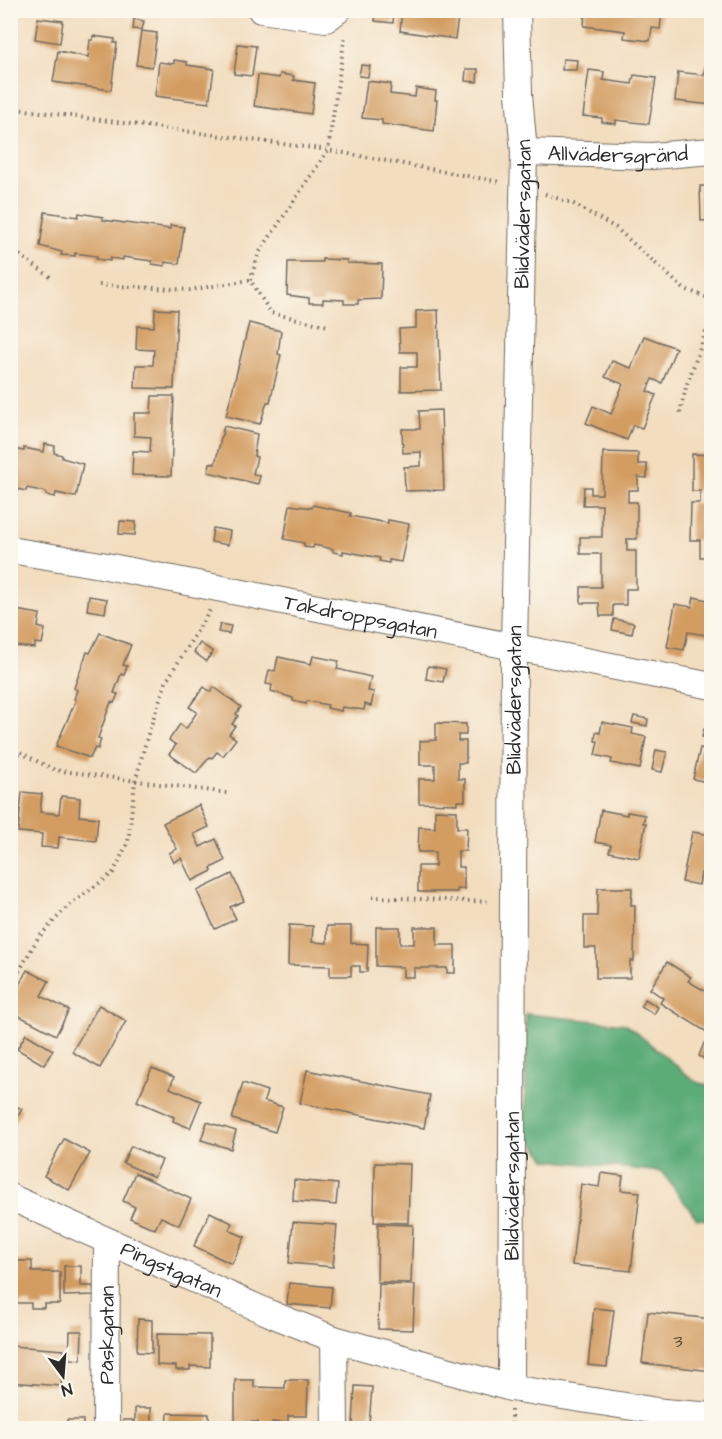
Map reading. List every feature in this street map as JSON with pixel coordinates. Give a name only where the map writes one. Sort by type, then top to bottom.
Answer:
[{"type":"street","points":[[261,10],[326,19],[340,18]]},
{"type":"street","name":"Blidvädersgatan","points":[[511,1389],[514,647],[524,152],[519,94],[517,10]]},
{"type":"street","name":"Allvädersgränd","points":[[524,152],[652,156],[711,151]]},
{"type":"street","name":"Takdroppsgatan","points":[[10,550],[223,589],[711,686]]},
{"type":"street","name":"Pingstgatan","points":[[10,1197],[107,1242],[334,1339],[511,1389],[664,1420],[711,1416]]},
{"type":"street","name":"Påskgatan","points":[[106,1428],[107,1242]]},
{"type":"street","points":[[334,1339],[335,1428]]},
{"type":"path","points":[[250,280],[259,253],[328,150],[345,34],[340,18]]},
{"type":"path","points":[[10,108],[328,150],[522,186],[572,202],[616,228],[684,289],[711,299]]},
{"type":"path","points":[[10,248],[53,279]]},
{"type":"path","points":[[99,285],[190,290],[250,280]]},
{"type":"path","points":[[250,280],[272,314],[328,326]]},
{"type":"path","points":[[680,413],[686,387],[711,315]]},
{"type":"path","points":[[10,987],[38,938],[67,907],[113,873],[128,842],[135,782],[166,682],[223,589]]},
{"type":"path","points":[[15,750],[55,770],[227,793]]},
{"type":"path","points":[[372,897],[513,902]]},
{"type":"green space","points":[[526,1014],[626,1024],[696,1082],[711,1086],[711,1220],[697,1219],[662,1172],[547,1160],[525,1133]]},
{"type":"building","points":[[376,10],[394,10],[393,23],[375,21]]},
{"type":"building","points":[[402,10],[459,10],[455,39],[400,31]]},
{"type":"building","points":[[585,10],[662,11],[660,29],[652,28],[650,41],[624,38],[625,31],[584,26]]},
{"type":"building","points":[[38,18],[63,21],[60,43],[35,39]]},
{"type":"building","points":[[134,19],[144,21],[142,30],[133,29]]},
{"type":"building","points":[[141,31],[157,33],[152,67],[136,65]]},
{"type":"building","points":[[93,36],[115,39],[114,43],[117,43],[111,90],[53,82],[58,51],[88,57],[90,40],[93,40]]},
{"type":"building","points":[[10,38],[15,42],[13,58],[16,64],[15,70],[10,74]]},
{"type":"building","points":[[238,44],[256,46],[252,76],[234,74]]},
{"type":"building","points":[[563,59],[577,60],[576,70],[562,70]]},
{"type":"building","points":[[174,60],[187,62],[187,65],[214,69],[209,103],[155,96],[159,62],[174,64]]},
{"type":"building","points":[[361,65],[370,66],[368,77],[359,76]]},
{"type":"building","points":[[705,66],[712,67],[712,105],[675,101],[678,72],[704,75]]},
{"type":"building","points":[[466,69],[478,69],[477,82],[465,81]]},
{"type":"building","points":[[589,70],[604,72],[603,80],[632,84],[634,75],[656,78],[649,124],[616,120],[616,124],[602,122],[602,118],[583,116]]},
{"type":"building","points":[[280,74],[294,76],[293,80],[315,83],[311,114],[254,106],[258,75],[279,78]]},
{"type":"building","points":[[367,81],[391,84],[390,94],[415,97],[416,88],[436,91],[434,131],[382,124],[382,120],[362,118]]},
{"type":"building","points":[[700,186],[712,186],[712,220],[701,221]]},
{"type":"building","points":[[45,212],[78,217],[79,213],[103,217],[103,220],[170,229],[170,225],[184,227],[179,264],[165,262],[165,266],[152,264],[152,261],[123,257],[123,260],[110,258],[110,261],[96,259],[97,256],[75,253],[75,256],[61,255],[62,252],[40,246]]},
{"type":"building","points":[[322,259],[347,260],[347,263],[382,264],[381,299],[358,300],[358,304],[344,304],[344,300],[323,299],[323,303],[309,303],[309,298],[287,295],[288,262],[322,262]]},
{"type":"building","points":[[155,309],[177,310],[174,389],[135,388],[136,365],[153,365],[154,350],[136,349],[137,326],[154,327]]},
{"type":"building","points":[[438,310],[441,390],[401,391],[401,367],[417,367],[417,352],[400,352],[399,329],[416,328],[416,311]]},
{"type":"building","points":[[10,316],[16,317],[14,330],[10,329]]},
{"type":"building","points":[[249,323],[281,331],[278,354],[281,355],[270,402],[267,402],[260,424],[226,416]]},
{"type":"building","points":[[644,336],[676,348],[662,383],[652,379],[647,391],[656,395],[642,428],[633,425],[627,440],[586,423],[593,406],[611,414],[623,384],[605,377],[612,361],[631,368]]},
{"type":"building","points":[[152,396],[174,396],[171,476],[132,475],[133,451],[150,452],[151,437],[134,436],[134,413],[151,413]]},
{"type":"building","points":[[441,410],[444,490],[405,491],[404,467],[421,466],[421,452],[403,453],[402,429],[420,429],[419,411]]},
{"type":"building","points":[[224,426],[257,434],[254,456],[257,457],[253,474],[260,476],[258,484],[208,472],[210,463],[215,464]]},
{"type":"building","points":[[45,444],[55,446],[54,453],[62,455],[62,458],[83,464],[76,497],[56,493],[55,497],[46,495],[46,492],[27,488],[26,491],[10,485],[10,450],[24,451],[24,448],[44,452]]},
{"type":"building","points":[[603,452],[638,453],[638,464],[647,464],[647,478],[638,477],[638,490],[628,490],[628,502],[637,502],[637,539],[627,539],[627,551],[636,551],[636,589],[626,589],[626,605],[613,605],[613,616],[600,616],[599,603],[581,603],[581,587],[601,587],[601,554],[580,554],[580,537],[602,537],[602,505],[583,505],[584,487],[591,487],[591,494],[602,494]]},
{"type":"building","points":[[692,454],[712,455],[712,557],[700,557],[700,540],[690,540],[691,503],[700,503],[700,491],[692,491]]},
{"type":"building","points":[[290,505],[312,508],[313,505],[351,513],[350,516],[388,523],[388,520],[409,524],[401,562],[389,560],[389,563],[379,561],[380,558],[343,551],[343,554],[333,552],[333,549],[314,545],[313,548],[304,547],[304,543],[284,539]]},
{"type":"building","points":[[120,521],[136,522],[135,535],[119,534]]},
{"type":"building","points":[[213,528],[230,531],[228,545],[211,542]]},
{"type":"building","points":[[89,596],[107,599],[105,613],[87,610]]},
{"type":"building","points":[[694,597],[712,601],[712,636],[688,632],[684,650],[667,647],[675,604],[692,607]]},
{"type":"building","points":[[10,609],[40,614],[38,627],[45,629],[42,644],[35,643],[35,648],[14,646],[13,650],[10,649]]},
{"type":"building","points":[[614,619],[634,623],[632,634],[612,630]]},
{"type":"building","points":[[220,624],[231,626],[229,634],[218,632]]},
{"type":"building","points":[[100,633],[131,645],[123,665],[127,666],[124,675],[121,674],[114,693],[118,694],[114,703],[111,702],[98,738],[101,739],[98,749],[95,748],[90,758],[56,746],[76,700],[74,699],[77,690],[74,688],[87,652],[90,653]]},
{"type":"building","points":[[200,643],[213,652],[206,661],[194,652]]},
{"type":"building","points":[[313,656],[339,661],[337,669],[371,677],[368,691],[374,692],[371,706],[365,704],[364,710],[342,707],[341,711],[327,708],[328,705],[307,701],[306,704],[271,691],[272,685],[266,684],[269,670],[275,671],[278,657],[311,664]]},
{"type":"building","points":[[428,666],[446,669],[443,682],[426,679]]},
{"type":"building","points":[[204,687],[211,692],[214,687],[241,707],[232,724],[235,726],[229,734],[236,739],[223,756],[217,752],[196,773],[169,754],[176,745],[169,740],[180,724],[186,729],[197,712],[189,707]]},
{"type":"building","points":[[634,716],[648,719],[647,726],[632,723]]},
{"type":"building","points":[[602,722],[633,728],[632,734],[646,737],[640,769],[611,763],[612,759],[595,755],[598,741],[595,741],[596,732],[600,733]]},
{"type":"building","points":[[436,723],[466,724],[466,735],[458,735],[458,741],[466,741],[466,763],[458,763],[458,779],[465,779],[465,801],[457,801],[457,804],[419,803],[419,779],[435,779],[435,765],[420,765],[420,741],[436,740]]},
{"type":"building","points":[[704,729],[712,730],[712,739],[702,737]]},
{"type":"building","points":[[700,748],[712,750],[712,783],[693,779]]},
{"type":"building","points":[[656,750],[667,752],[662,772],[652,770]]},
{"type":"building","points":[[22,792],[42,794],[40,812],[59,814],[61,796],[80,798],[79,816],[98,818],[96,841],[59,837],[58,848],[41,847],[42,834],[18,832]]},
{"type":"building","points":[[199,805],[209,827],[194,834],[200,847],[216,839],[225,861],[211,868],[212,871],[192,881],[181,858],[174,862],[169,853],[177,849],[163,823]]},
{"type":"building","points":[[435,810],[457,811],[457,828],[467,828],[466,851],[458,851],[458,867],[464,867],[464,889],[457,889],[457,892],[418,892],[418,866],[435,866],[435,852],[418,852],[419,827],[435,828]]},
{"type":"building","points":[[601,810],[627,815],[627,812],[645,815],[643,823],[646,823],[639,858],[609,852],[611,845],[595,842]]},
{"type":"building","points":[[692,832],[712,835],[712,875],[701,873],[699,885],[682,882]]},
{"type":"building","points":[[232,874],[244,901],[230,907],[236,919],[215,929],[197,891]]},
{"type":"building","points":[[598,888],[632,888],[631,905],[635,905],[634,961],[630,961],[630,978],[596,978],[596,948],[584,948],[584,916],[597,916]]},
{"type":"building","points":[[289,925],[313,926],[312,942],[327,943],[327,926],[351,926],[351,943],[368,944],[367,972],[360,972],[360,966],[351,966],[351,976],[330,976],[330,966],[288,965]]},
{"type":"building","points":[[376,927],[400,927],[400,944],[414,944],[414,927],[437,927],[437,945],[455,945],[455,973],[447,973],[447,968],[414,968],[414,977],[403,977],[403,967],[376,966]]},
{"type":"building","points":[[667,962],[691,977],[688,981],[712,995],[710,1034],[660,1003],[663,998],[650,989]]},
{"type":"building","points":[[27,970],[49,981],[41,996],[69,1010],[56,1035],[10,1011],[10,1003]]},
{"type":"building","points":[[645,999],[658,1007],[654,1014],[641,1006]]},
{"type":"building","points":[[99,1005],[126,1021],[100,1068],[72,1052]]},
{"type":"building","points":[[26,1034],[53,1050],[44,1065],[17,1049]]},
{"type":"building","points":[[704,1043],[712,1048],[710,1062],[699,1056]]},
{"type":"building","points":[[152,1068],[174,1077],[170,1088],[201,1101],[190,1128],[173,1121],[174,1117],[137,1101]]},
{"type":"building","points":[[307,1070],[430,1095],[424,1128],[300,1103]]},
{"type":"building","points":[[243,1083],[267,1091],[264,1101],[283,1107],[275,1132],[232,1119]]},
{"type":"building","points":[[10,1103],[22,1109],[10,1132]]},
{"type":"building","points":[[207,1122],[236,1131],[231,1149],[201,1140]]},
{"type":"building","points":[[64,1139],[90,1153],[69,1190],[44,1176]]},
{"type":"building","points":[[131,1146],[162,1160],[154,1177],[123,1163]]},
{"type":"building","points":[[375,1163],[410,1164],[408,1223],[374,1222]]},
{"type":"building","points":[[135,1173],[191,1199],[179,1225],[161,1217],[155,1229],[130,1218],[135,1207],[123,1201]]},
{"type":"building","points":[[601,1173],[623,1176],[621,1190],[640,1192],[631,1271],[572,1265],[581,1184],[599,1187]]},
{"type":"building","points":[[294,1180],[338,1184],[336,1205],[293,1201]]},
{"type":"building","points":[[210,1212],[232,1223],[229,1230],[245,1237],[232,1264],[194,1246]]},
{"type":"building","points":[[293,1222],[337,1225],[333,1267],[289,1263]]},
{"type":"building","points":[[378,1224],[413,1225],[411,1283],[377,1282]]},
{"type":"building","points":[[18,1261],[32,1261],[32,1272],[60,1272],[60,1304],[44,1304],[44,1308],[31,1308],[31,1303],[17,1303]]},
{"type":"building","points":[[64,1266],[81,1266],[81,1286],[93,1286],[94,1295],[64,1296]]},
{"type":"building","points":[[289,1283],[332,1287],[330,1308],[287,1304]]},
{"type":"building","points":[[379,1284],[415,1285],[413,1330],[378,1329]]},
{"type":"building","points":[[594,1308],[614,1310],[607,1367],[588,1365]]},
{"type":"building","points":[[648,1312],[712,1319],[712,1371],[642,1363]]},
{"type":"building","points":[[138,1319],[152,1320],[152,1353],[137,1352]]},
{"type":"building","points":[[70,1331],[82,1331],[81,1360],[69,1359]]},
{"type":"building","points":[[157,1334],[210,1335],[210,1367],[190,1366],[190,1370],[176,1370],[176,1366],[157,1365]]},
{"type":"building","points":[[12,1346],[64,1350],[61,1386],[10,1382]]},
{"type":"building","points":[[235,1380],[254,1380],[254,1387],[285,1388],[285,1380],[308,1380],[307,1416],[288,1416],[288,1423],[272,1422],[272,1426],[258,1426],[258,1422],[235,1422]]},
{"type":"building","points":[[355,1386],[372,1387],[369,1425],[353,1424]]},
{"type":"building","points":[[135,1408],[151,1408],[151,1428],[135,1428]]},
{"type":"building","points":[[168,1413],[209,1414],[209,1428],[167,1428]]},
{"type":"building","points":[[67,1420],[83,1420],[83,1428],[67,1428]]},
{"type":"building","points":[[123,1420],[133,1420],[133,1428],[123,1428]]}]
